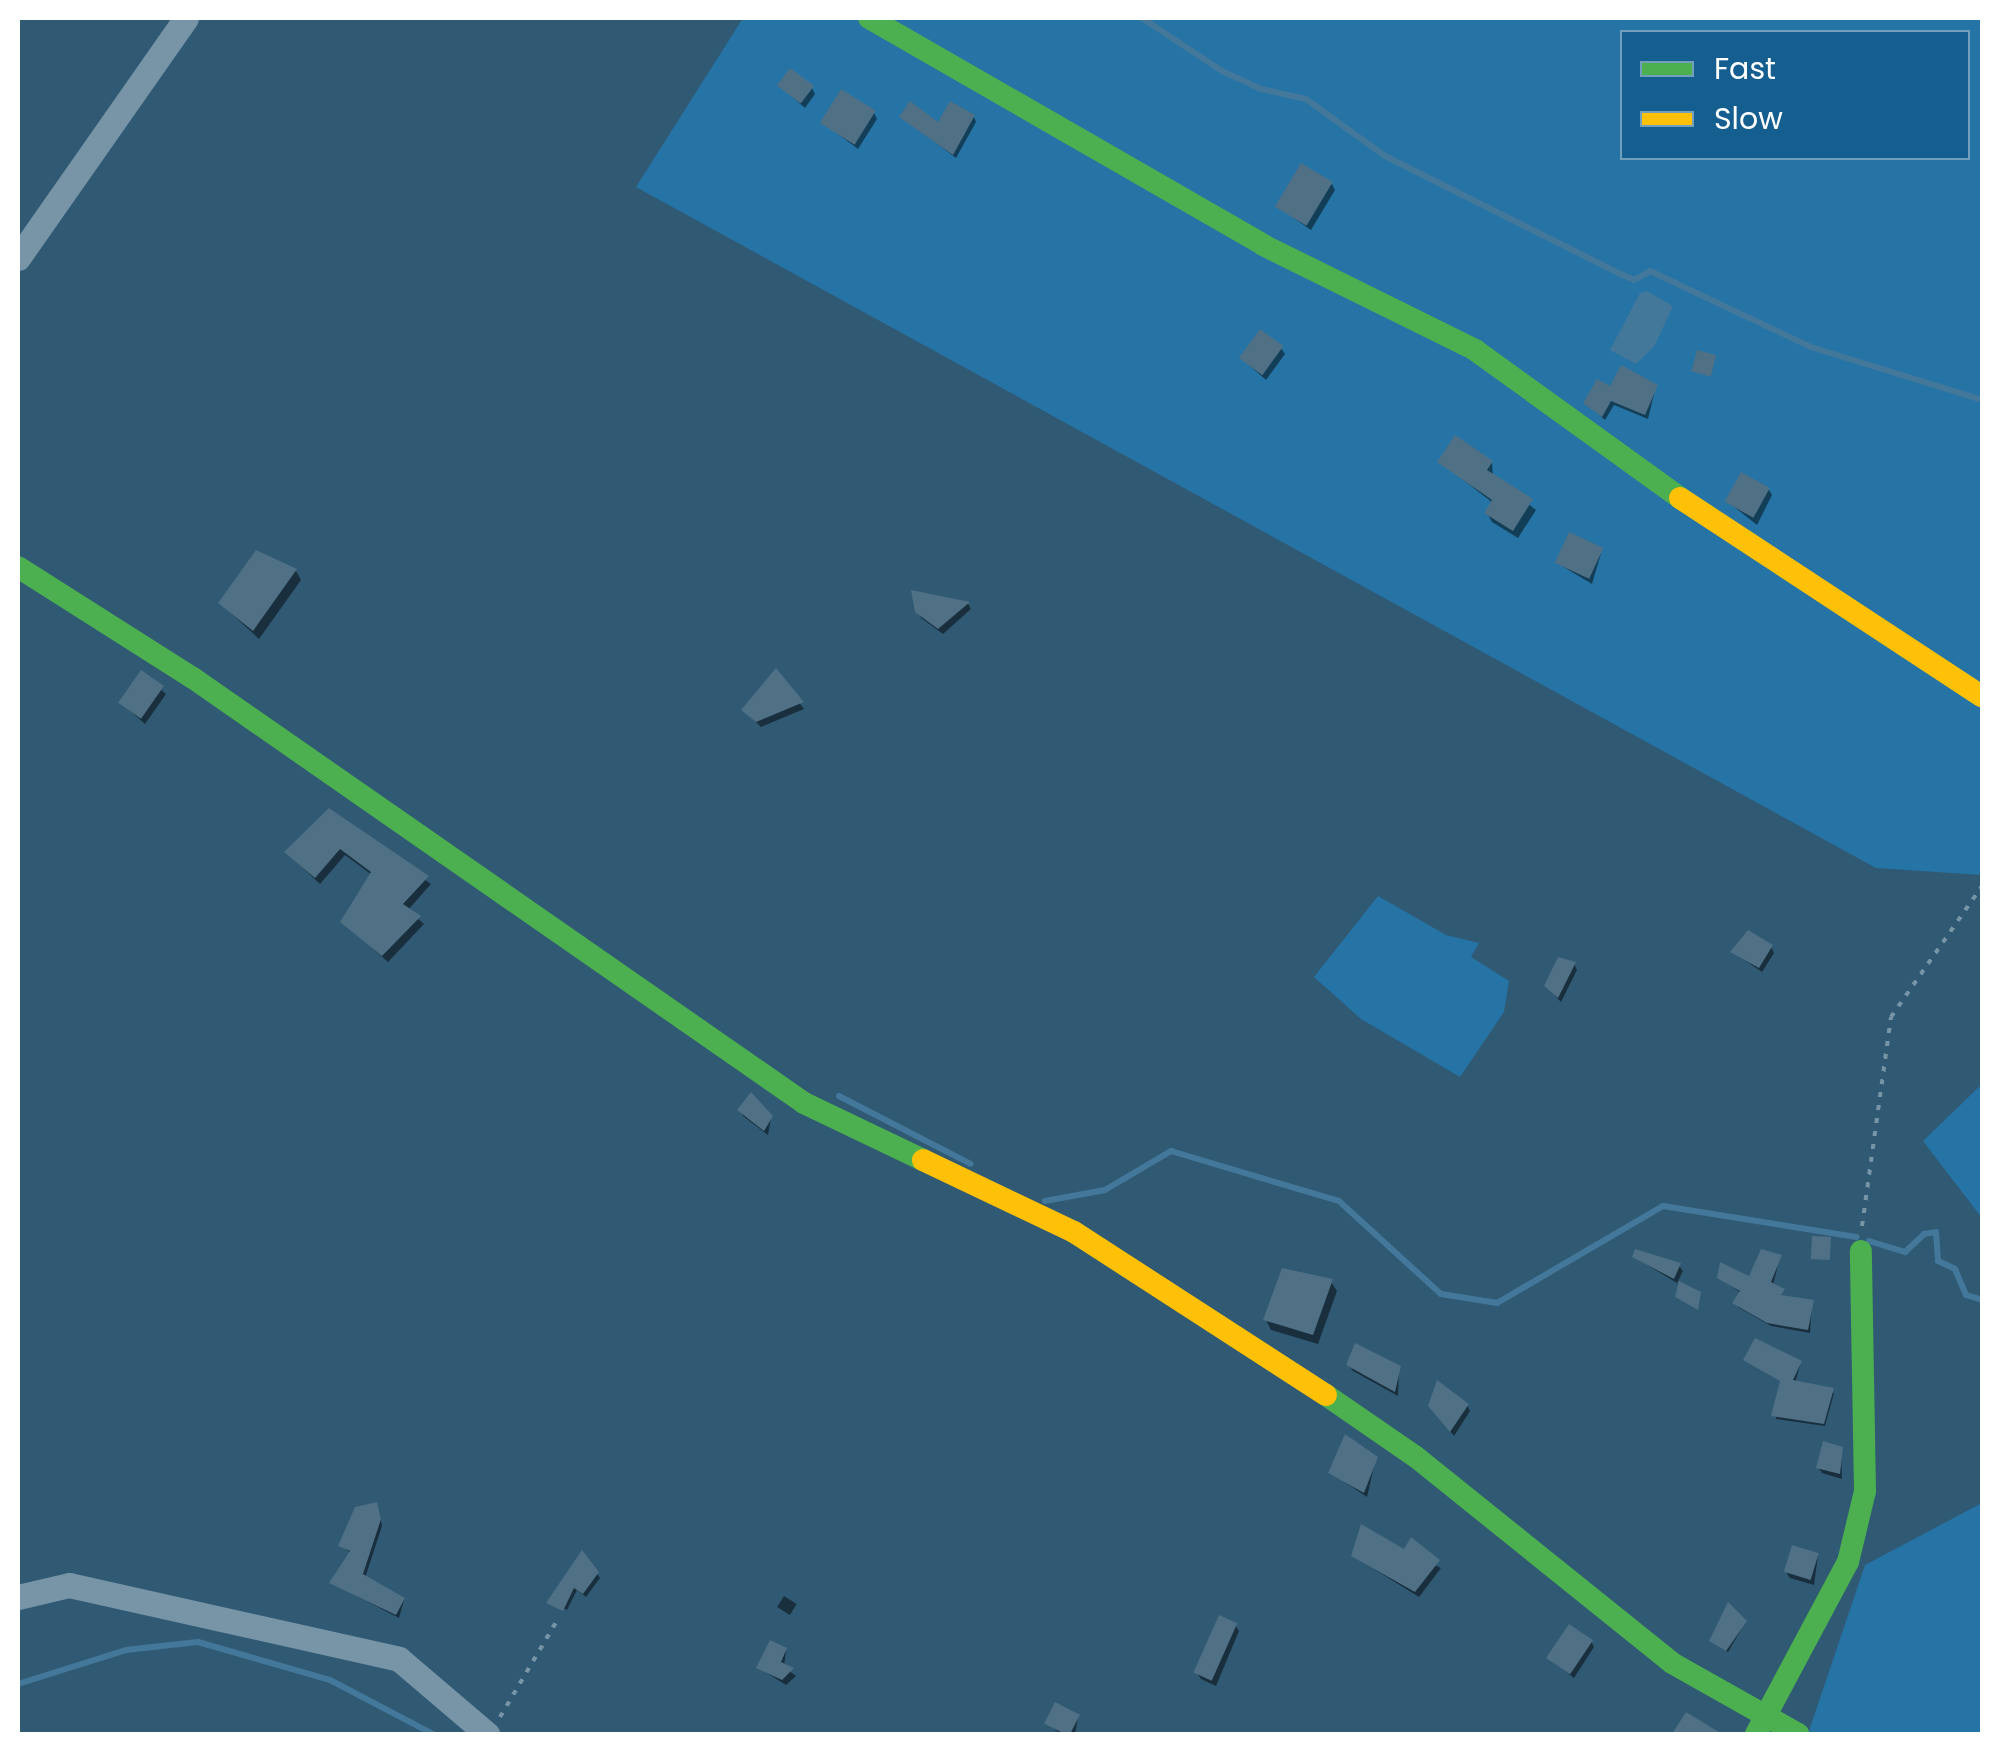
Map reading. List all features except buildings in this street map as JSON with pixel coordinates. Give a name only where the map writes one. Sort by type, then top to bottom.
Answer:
[{"type":"street","points":[[18,258],[186,18]]},
{"type":"street","points":[[869,18],[1264,245],[1475,350],[1642,473],[1982,696]]},
{"type":"street","points":[[18,566],[192,678],[804,1103],[1074,1232],[1203,1311],[1416,1457],[1672,1663],[1761,1726],[1798,1734]]},
{"type":"street","points":[[1761,1726],[1848,1562],[1865,1491],[1861,1252]]},
{"type":"street","points":[[18,1597],[69,1585],[398,1660],[493,1727]]},
{"type":"path","points":[[1862,1217],[1892,1017],[1982,886]]},
{"type":"path","points":[[493,1727],[558,1619]]},
{"type":"shaded area","points":[[743,18],[1982,18],[1982,875],[1876,868],[636,187]]},
{"type":"shaded area","points":[[1647,291],[1673,306],[1654,347],[1636,364],[1610,350],[1640,293]]},
{"type":"shaded area","points":[[1378,896],[1446,935],[1479,943],[1471,957],[1509,981],[1504,1012],[1460,1077],[1361,1019],[1314,977]]},
{"type":"shaded area","points":[[1982,1084],[1982,1218],[1923,1141]]},
{"type":"shaded area","points":[[1982,1503],[1982,1734],[1808,1734],[1865,1565]]},
{"type":"waterway","points":[[1142,18],[1222,71],[1261,89],[1306,99],[1385,156],[1634,280],[1650,271],[1811,347],[1982,400]]},
{"type":"waterway","points":[[839,1096],[971,1164]]},
{"type":"waterway","points":[[1045,1201],[1105,1190],[1171,1151],[1339,1201],[1441,1294],[1497,1303],[1663,1206],[1857,1237]]},
{"type":"waterway","points":[[1869,1241],[1905,1252],[1924,1234],[1936,1232],[1938,1261],[1955,1269],[1966,1295],[1982,1300]]},
{"type":"waterway","points":[[18,1684],[126,1650],[198,1642],[330,1680],[433,1734]]},
{"type":"traffic: fast","points":[[869,18],[1263,245],[1475,350],[1680,498]]},
{"type":"traffic: fast","points":[[18,567],[193,678],[804,1103],[923,1160]]},
{"type":"traffic: fast","points":[[1756,1734],[1848,1562],[1865,1491],[1861,1251]]},
{"type":"traffic: fast","points":[[1326,1395],[1416,1457],[1672,1663],[1798,1734]]},
{"type":"traffic: slow","points":[[1680,498],[1982,696]]},
{"type":"traffic: slow","points":[[923,1160],[1074,1232],[1326,1395]]}]
